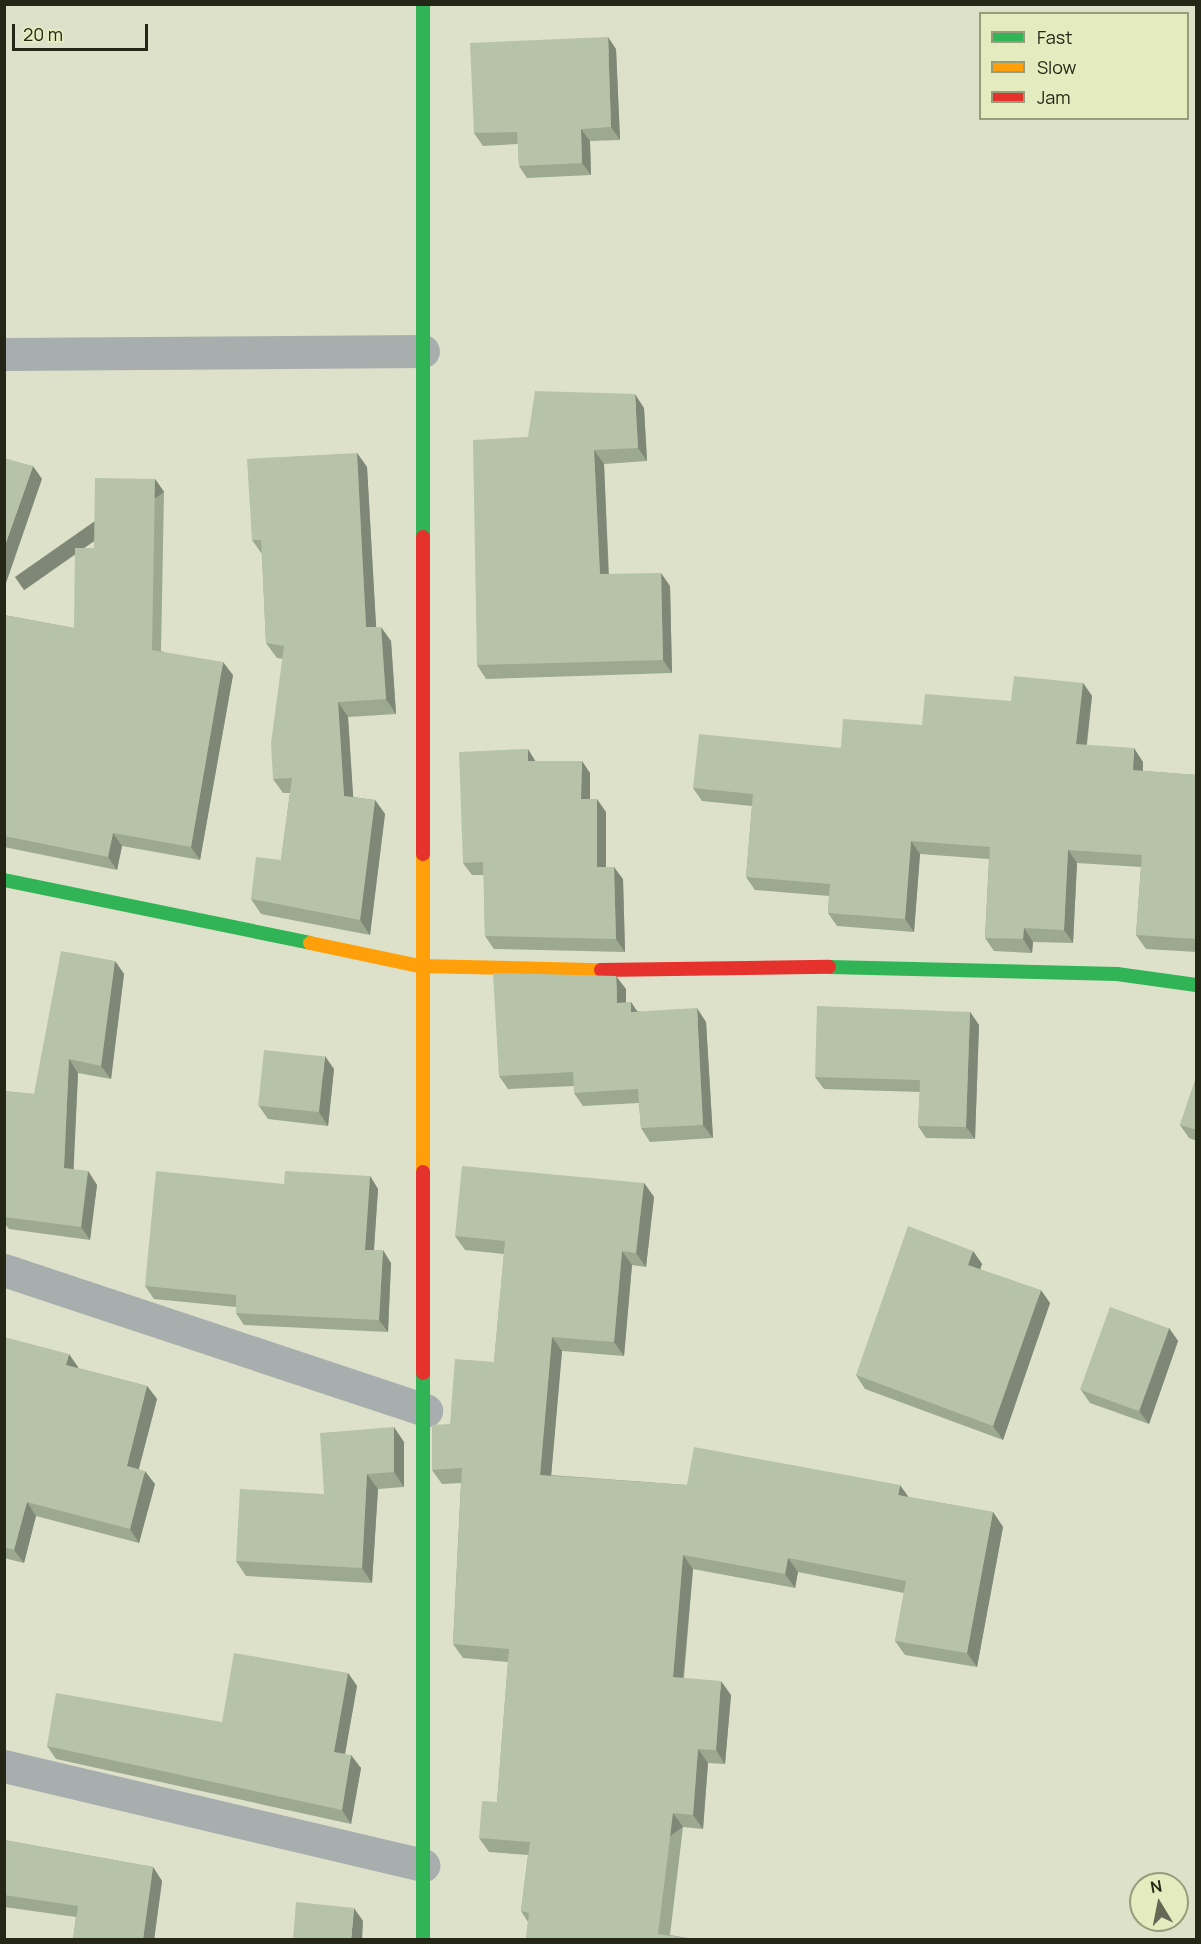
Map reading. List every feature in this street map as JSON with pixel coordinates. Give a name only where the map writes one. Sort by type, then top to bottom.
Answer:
[{"type":"street","points":[[423,4],[419,966],[426,1410],[423,1940]]},
{"type":"street","points":[[4,354],[423,351]]},
{"type":"street","points":[[4,880],[419,966],[657,971],[865,966],[1116,974],[1197,985]]},
{"type":"street","points":[[4,1270],[426,1410]]},
{"type":"street","points":[[4,1766],[423,1865]]},
{"type":"building","points":[[608,37],[611,127],[581,129],[582,163],[519,166],[517,132],[474,133],[470,43]]},
{"type":"building","points":[[535,391],[635,394],[638,448],[594,450],[600,574],[661,573],[663,660],[477,665],[473,440],[528,437]]},
{"type":"building","points":[[357,453],[366,627],[381,627],[386,699],[338,702],[344,796],[375,800],[360,920],[251,899],[256,857],[281,860],[292,778],[273,779],[271,743],[284,646],[266,643],[261,540],[252,540],[247,459]]},
{"type":"building","points":[[4,458],[33,466],[4,548]]},
{"type":"building","points":[[95,478],[155,479],[152,650],[223,662],[191,847],[113,833],[108,857],[4,836],[4,615],[74,628],[75,548],[94,548]]},
{"type":"building","points":[[1014,676],[1083,683],[1076,744],[1134,748],[1133,770],[1197,775],[1197,939],[1136,935],[1142,855],[1068,850],[1064,930],[1024,928],[1023,939],[985,938],[990,847],[911,841],[905,919],[828,913],[830,884],[746,877],[753,794],[693,788],[699,734],[841,748],[843,719],[922,725],[925,694],[1011,701]]},
{"type":"building","points":[[528,749],[528,761],[582,761],[581,799],[597,799],[597,867],[614,867],[616,939],[485,936],[483,862],[463,863],[459,752]]},
{"type":"building","points":[[61,951],[115,961],[101,1066],[69,1059],[64,1168],[88,1171],[81,1227],[4,1217],[4,1091],[34,1094]]},
{"type":"building","points":[[493,973],[616,976],[617,1003],[631,1002],[631,1012],[697,1008],[703,1125],[641,1128],[638,1089],[574,1093],[573,1072],[499,1076]]},
{"type":"building","points":[[817,1006],[970,1012],[966,1127],[918,1126],[920,1080],[815,1077]]},
{"type":"building","points":[[264,1050],[325,1056],[319,1112],[258,1106]]},
{"type":"building","points":[[1197,1075],[1197,1130],[1180,1125]]},
{"type":"building","points":[[462,1166],[644,1183],[636,1253],[622,1251],[614,1342],[552,1337],[540,1475],[687,1485],[694,1447],[900,1485],[898,1495],[993,1512],[967,1653],[895,1641],[906,1581],[788,1558],[785,1574],[683,1555],[673,1677],[721,1681],[716,1750],[698,1749],[693,1815],[673,1813],[658,1934],[700,1940],[526,1940],[529,1913],[521,1911],[530,1842],[479,1838],[482,1801],[497,1802],[509,1649],[453,1644],[462,1468],[432,1470],[432,1425],[450,1424],[455,1359],[494,1362],[505,1241],[455,1236]]},
{"type":"building","points":[[156,1171],[284,1184],[285,1171],[370,1176],[365,1250],[383,1250],[379,1320],[236,1313],[236,1295],[145,1286]]},
{"type":"building","points":[[908,1226],[973,1251],[968,1265],[1041,1290],[993,1426],[856,1375]]},
{"type":"building","points":[[1110,1307],[1169,1329],[1139,1411],[1080,1390]]},
{"type":"building","points":[[4,1337],[69,1354],[66,1365],[147,1386],[127,1466],[145,1471],[130,1529],[27,1502],[14,1550],[4,1547]]},
{"type":"building","points":[[394,1427],[394,1472],[367,1474],[362,1568],[236,1561],[240,1489],[324,1494],[320,1433]]},
{"type":"building","points":[[234,1653],[348,1673],[334,1752],[351,1755],[342,1810],[47,1746],[56,1693],[222,1722]]},
{"type":"building","points":[[4,1840],[153,1867],[143,1940],[73,1940],[78,1906],[4,1895]]},
{"type":"building","points":[[296,1902],[354,1908],[351,1940],[293,1940]]},
{"type":"traffic: fast","points":[[423,4],[423,537]]},
{"type":"traffic: fast","points":[[4,880],[310,943]]},
{"type":"traffic: fast","points":[[829,967],[1117,974],[1196,985]]},
{"type":"traffic: fast","points":[[423,1373],[423,1940]]},
{"type":"traffic: slow","points":[[423,854],[423,1172]]},
{"type":"traffic: slow","points":[[310,943],[419,966],[601,970]]},
{"type":"traffic: jam","points":[[423,537],[423,854]]},
{"type":"traffic: jam","points":[[601,970],[829,967]]},
{"type":"traffic: jam","points":[[423,1172],[423,1373]]}]
